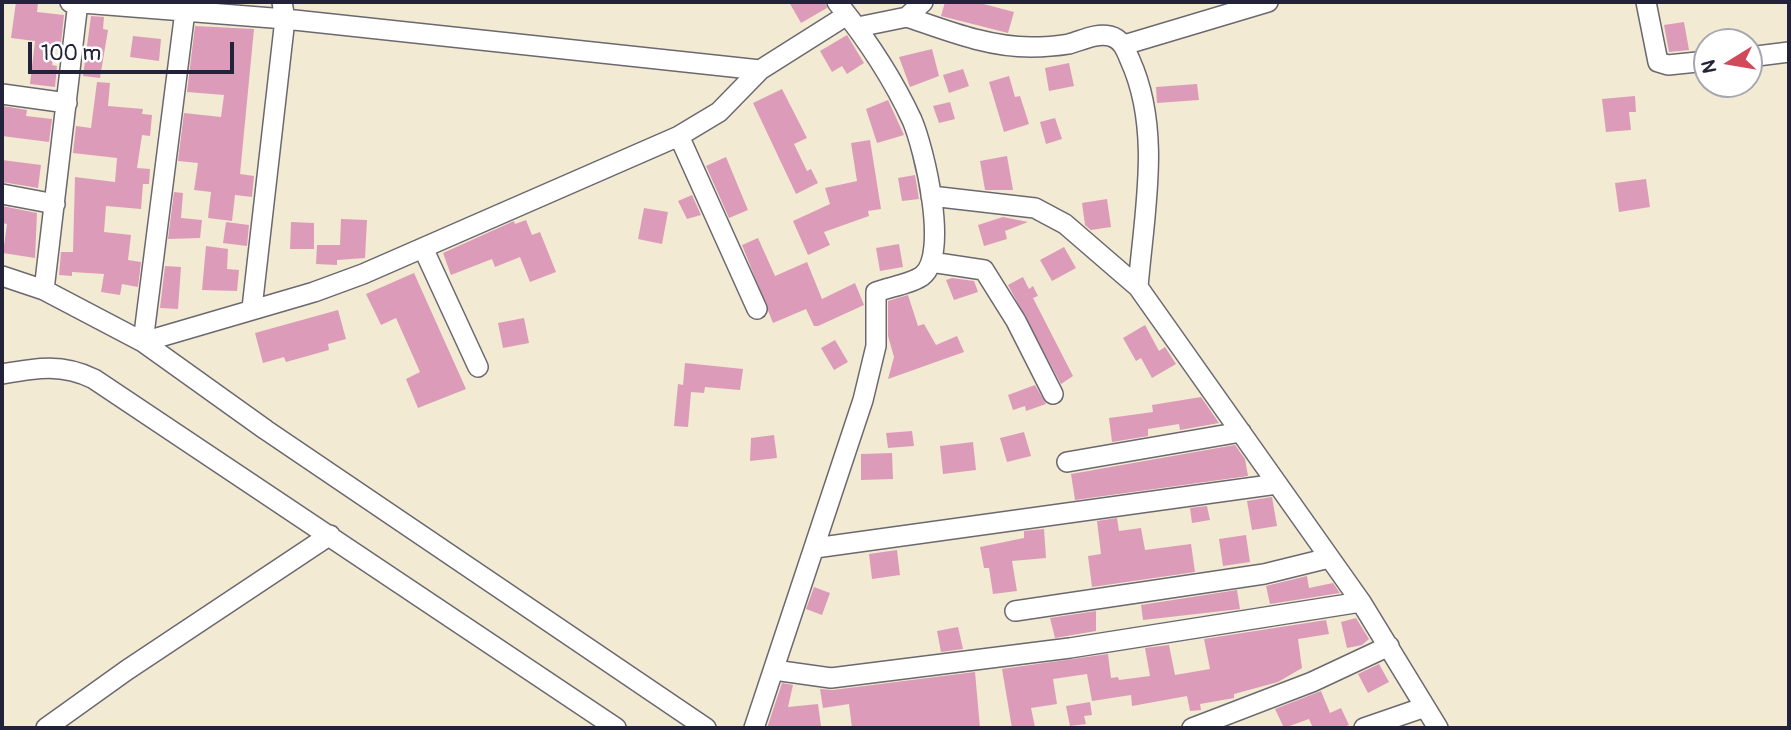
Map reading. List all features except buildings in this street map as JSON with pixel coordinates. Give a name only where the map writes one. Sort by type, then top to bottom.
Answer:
[{"type":"street","points":[[44,289],[67,103],[75,2],[185,11],[283,10],[760,70]]},
{"type":"street","points":[[907,17],[923,2]]},
{"type":"street","points":[[1124,45],[1268,2]]},
{"type":"street","points":[[1646,2],[1658,62],[1668,65],[1693,62]]},
{"type":"street","points":[[252,309],[283,10]]},
{"type":"street","points":[[143,342],[185,11]]},
{"type":"street","points":[[754,728],[863,400],[876,346],[876,292],[922,276],[931,262],[935,232],[931,196],[913,122],[847,14]]},
{"type":"street","points":[[143,342],[314,292],[423,248],[679,136],[719,112],[760,70],[847,14],[907,17],[986,44],[1031,47],[1067,44],[1098,35],[1113,37],[1124,45],[1139,80],[1147,121],[1148,164],[1138,287]]},
{"type":"street","points":[[1763,55],[1789,52]]},
{"type":"street","points":[[2,94],[67,103]]},
{"type":"street","points":[[679,136],[757,309]]},
{"type":"street","points":[[2,194],[55,204]]},
{"type":"street","points":[[931,196],[1035,208],[1065,224],[1138,287],[1361,603],[1438,728]]},
{"type":"street","points":[[423,248],[478,367]]},
{"type":"street","points":[[931,262],[984,270],[1016,321],[1053,394]]},
{"type":"street","points":[[2,275],[44,289],[143,342],[267,430],[706,728]]},
{"type":"street","points":[[2,374],[58,366],[76,370],[331,535],[616,728]]},
{"type":"street","points":[[1067,462],[1241,432]]},
{"type":"street","points":[[815,548],[1277,484]]},
{"type":"street","points":[[46,728],[127,670],[331,535]]},
{"type":"street","points":[[1015,611],[1264,574],[1329,558]]},
{"type":"street","points":[[774,670],[831,678],[1070,648],[1361,603]]},
{"type":"street","points":[[1192,728],[1312,682],[1389,646]]},
{"type":"street","points":[[1364,728],[1425,707]]}]
